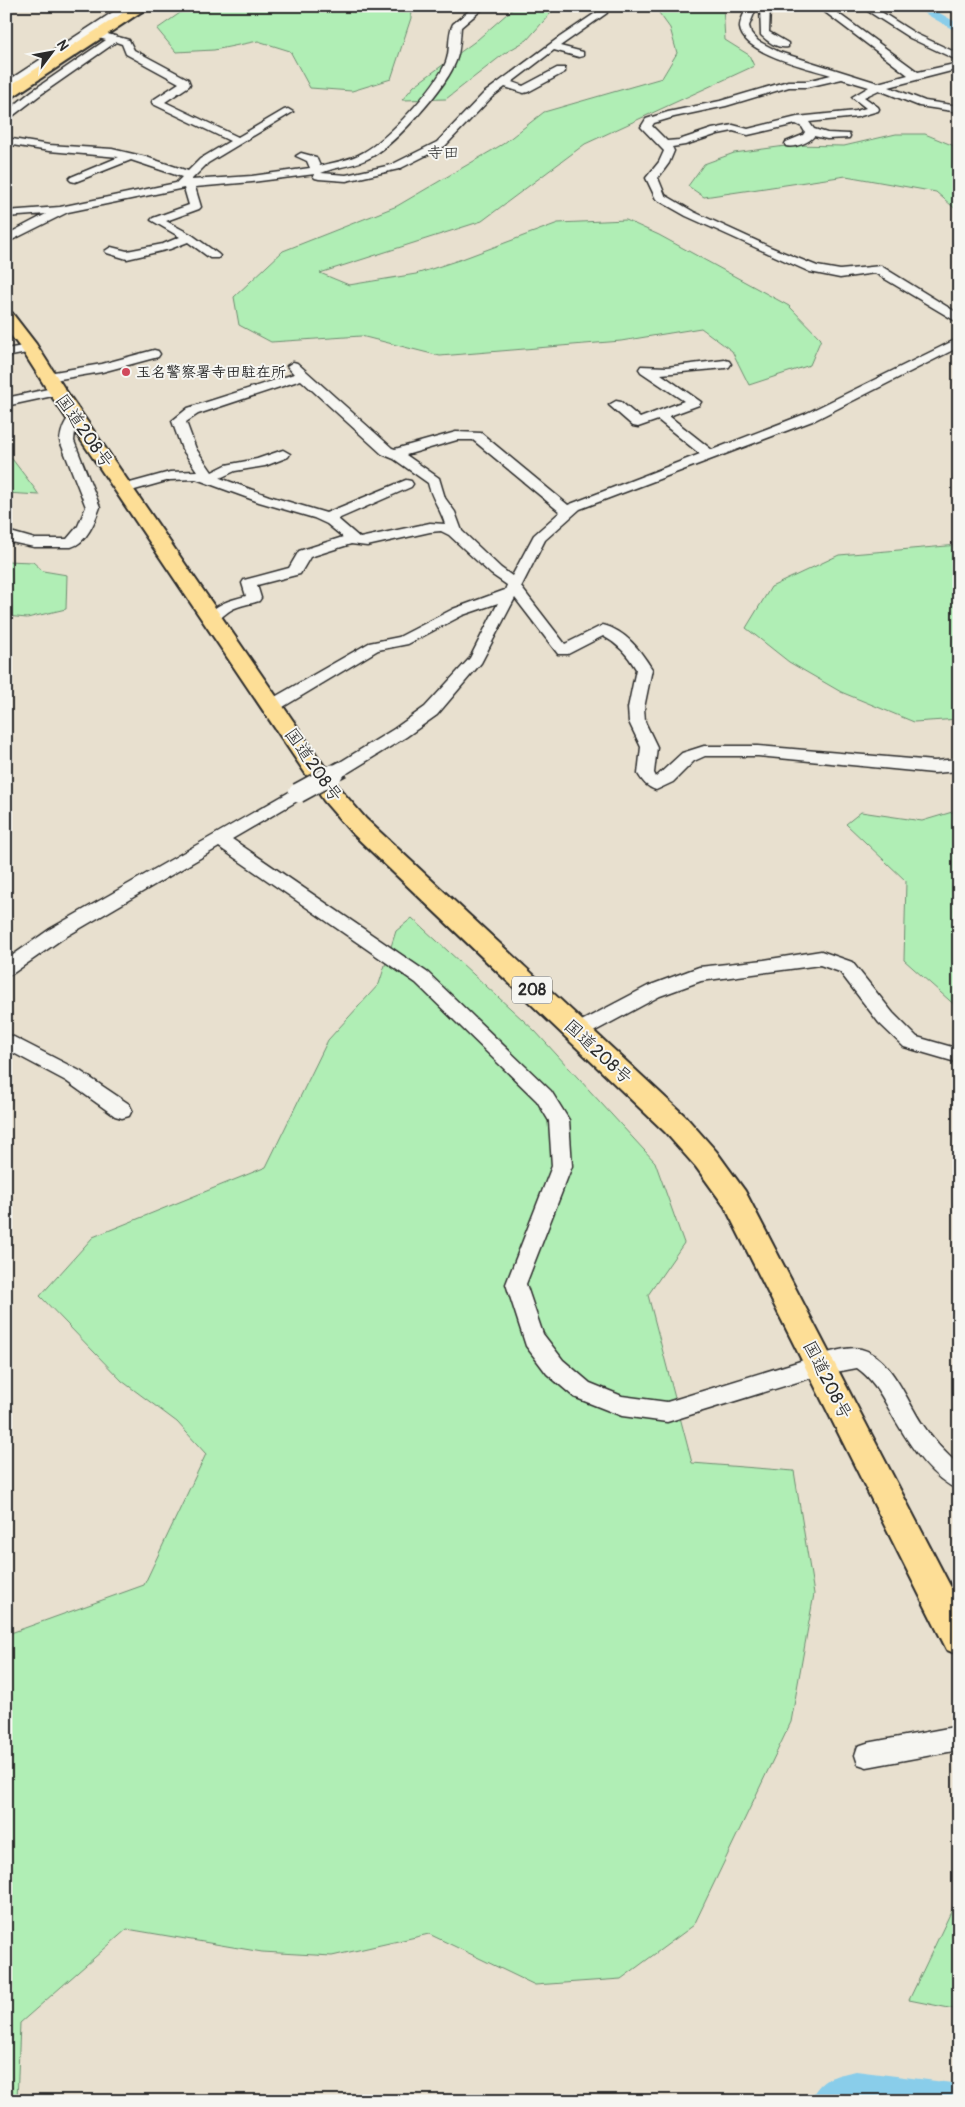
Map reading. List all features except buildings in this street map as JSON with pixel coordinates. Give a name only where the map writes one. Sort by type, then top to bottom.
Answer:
[{"type":"highway","points":[[6,107],[94,34],[144,6]]},
{"type":"highway","points":[[6,95],[68,55]]},
{"type":"highway","name":"国道208号","points":[[6,316],[30,348],[52,384],[332,795],[358,825],[674,1124],[706,1159],[735,1199],[959,1638]]},
{"type":"highway","name":"国道208号","points":[[6,332],[15,352],[52,384]]},
{"type":"street","points":[[6,87],[94,34],[129,6]]},
{"type":"street","points":[[295,175],[317,171],[369,154],[404,126],[450,66],[456,26],[481,6]]},
{"type":"street","points":[[8,212],[65,209],[100,203],[186,181],[295,175],[346,178],[396,167],[442,144],[488,95],[552,47],[597,18],[602,13],[598,6]]},
{"type":"street","points":[[752,6],[744,26],[746,34],[755,43],[775,54],[881,88],[923,104],[959,108]]},
{"type":"street","points":[[766,6],[764,33],[771,39],[854,71],[892,83]]},
{"type":"street","points":[[822,6],[916,76]]},
{"type":"street","points":[[865,6],[913,36],[959,59]]},
{"type":"street","points":[[932,33],[959,47]]},
{"type":"street","points":[[94,34],[126,42],[130,52],[184,81],[184,84],[157,102],[238,141]]},
{"type":"street","points":[[6,118],[36,93],[114,39]]},
{"type":"street","points":[[552,47],[580,54]]},
{"type":"street","points":[[936,72],[934,68],[959,59]]},
{"type":"street","points":[[504,84],[524,90],[565,71],[534,60]]},
{"type":"street","points":[[664,145],[681,143],[716,131],[733,128],[748,132],[797,120],[857,114],[874,109],[857,97],[892,83],[959,66]]},
{"type":"street","points":[[840,76],[807,84],[788,84],[752,96],[672,114],[650,121],[646,127],[669,152],[664,163],[652,178],[660,197],[690,214],[814,269],[840,274],[877,269],[959,319]]},
{"type":"street","points":[[186,181],[204,161],[288,112]]},
{"type":"street","points":[[797,120],[810,131],[828,136],[845,136]]},
{"type":"street","points":[[790,144],[808,137],[810,131]]},
{"type":"street","points":[[6,141],[49,148],[112,152],[165,167],[186,181],[197,197],[195,207],[157,220],[189,238],[214,256]]},
{"type":"street","points":[[75,178],[130,156]]},
{"type":"street","points":[[301,156],[312,159],[317,171]]},
{"type":"street","points":[[165,167],[175,158]]},
{"type":"street","points":[[144,192],[174,214]]},
{"type":"street","points":[[6,240],[65,209]]},
{"type":"street","points":[[111,251],[128,256],[166,247],[189,238]]},
{"type":"street","points":[[6,969],[56,934],[343,768],[400,733],[431,711],[476,660],[539,538],[575,506],[810,417],[959,342]]},
{"type":"street","points":[[6,402],[92,371],[121,365],[154,354]]},
{"type":"street","points":[[616,405],[638,423],[660,415],[694,402],[645,369],[667,371],[725,364]]},
{"type":"street","points":[[209,478],[189,449],[179,421],[193,411],[297,370],[387,451],[434,481],[438,498],[448,512],[456,535]]},
{"type":"street","points":[[660,415],[710,455]]},
{"type":"street","points":[[6,537],[14,537],[34,543],[71,543],[85,527],[94,507],[67,441],[68,431],[75,418]]},
{"type":"street","points":[[394,454],[456,436],[476,436],[568,512]]},
{"type":"street","points":[[209,478],[231,468],[260,462],[282,454]]},
{"type":"street","points":[[124,489],[182,474],[209,478],[264,499],[327,518],[357,542],[365,543],[441,527],[450,530],[514,588],[562,651],[603,630],[615,636],[636,656],[644,669],[636,708],[637,722],[649,748],[646,774],[656,784],[667,778],[688,757],[704,751],[758,751],[934,767],[959,765]]},
{"type":"street","points":[[327,518],[406,484]]},
{"type":"street","points":[[212,618],[227,606],[254,598],[249,583],[295,571],[304,554],[353,539]]},
{"type":"street","points":[[272,706],[374,646],[403,641],[458,612],[514,588]]},
{"type":"street","points":[[221,840],[422,978],[544,1096],[559,1120],[562,1166],[516,1284],[534,1339],[555,1367],[582,1390],[622,1406],[667,1412],[845,1359],[860,1358],[890,1387],[909,1424],[945,1468],[959,1479]]},
{"type":"street","points":[[577,1032],[654,991],[699,974],[764,967],[821,958],[846,967],[886,1018],[911,1042],[959,1056]]},
{"type":"street","points":[[6,1040],[73,1076],[122,1110]]},
{"type":"street","points":[[867,1755],[959,1738]]},
{"type":"green space","points":[[190,6],[410,6],[411,18],[391,79],[352,91],[310,88],[290,51],[258,41],[214,50],[176,52],[157,29]]},
{"type":"green space","points":[[516,6],[557,6],[527,40],[505,53],[446,99],[402,100],[414,86],[477,40]]},
{"type":"green space","points":[[654,6],[723,6],[725,40],[749,55],[754,66],[585,144],[482,221],[320,273],[349,285],[416,274],[558,223],[626,220],[659,235],[789,306],[821,339],[810,365],[749,385],[732,351],[701,328],[621,341],[440,356],[361,336],[271,342],[239,325],[234,297],[283,251],[397,206],[503,144],[544,112],[662,78],[677,53],[670,28]]},
{"type":"green space","points":[[896,134],[925,134],[959,148],[959,212],[936,192],[846,176],[704,197],[688,186],[704,164],[734,153],[793,145],[844,146]]},
{"type":"green space","points":[[6,451],[35,489],[39,495],[6,493]]},
{"type":"green space","points":[[959,545],[959,719],[914,722],[841,692],[789,662],[746,628],[771,587],[839,555]]},
{"type":"green space","points":[[6,561],[33,562],[43,571],[67,575],[66,609],[27,618],[6,616]]},
{"type":"green space","points":[[959,810],[958,1008],[904,960],[906,881],[846,824],[861,812],[922,821]]},
{"type":"green space","points":[[412,918],[535,1031],[655,1162],[684,1243],[648,1295],[692,1463],[794,1471],[814,1594],[791,1722],[694,1925],[621,1979],[535,1985],[429,1934],[332,1956],[262,1952],[127,1929],[20,2023],[17,2101],[6,2101],[6,1633],[8,1634],[144,1585],[206,1454],[177,1422],[122,1381],[40,1296],[93,1237],[266,1167],[328,1040],[379,984],[396,931]]},
{"type":"green space","points":[[959,1895],[959,2010],[909,2000]]},
{"type":"waterway","points":[[918,6],[959,29]]},
{"type":"waterway","points":[[828,2101],[837,2093],[856,2089],[952,2101]]},
{"type":"place","name":"玉名警察署寺田駐在所","points":[[126,372]]},
{"type":"district","name":"寺田","points":[[443,153]]}]
